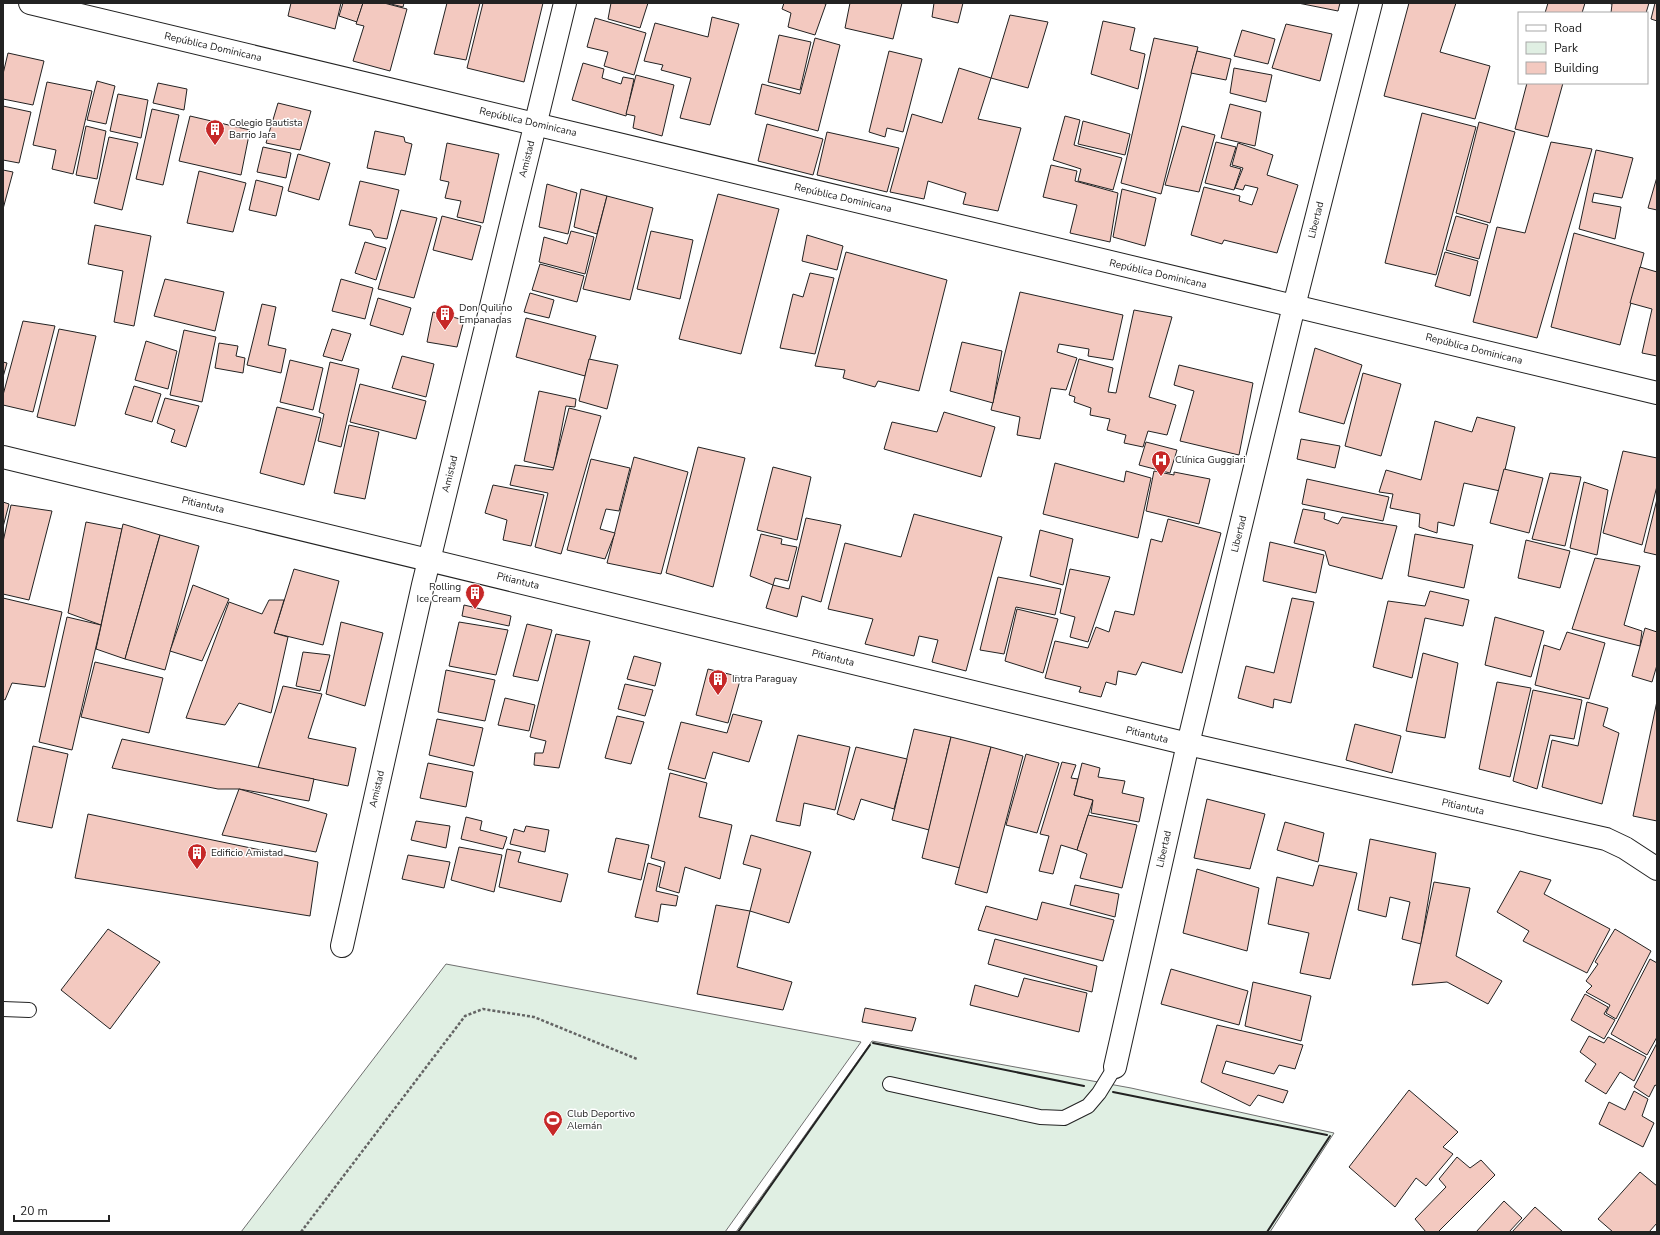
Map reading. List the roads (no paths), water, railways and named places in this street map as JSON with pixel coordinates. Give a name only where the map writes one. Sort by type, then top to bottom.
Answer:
[{"type":"street","name":"República Dominicana","points":[[30,3],[1657,393]]},
{"type":"street","name":"Amistad","points":[[342,946],[429,560],[565,3]]},
{"type":"street","name":"Libertad","points":[[1115,1067],[1188,744],[1294,306],[1371,3]]},
{"type":"street","name":"Pitiantuta","points":[[3,457],[1188,744],[1606,839],[1625,848],[1657,869]]},
{"type":"lane","points":[[3,1009],[30,1010]]},
{"type":"lane","points":[[890,1084],[1040,1117],[1064,1118],[1088,1106],[1100,1093],[1115,1067]]},
{"type":"place","name":"Colegio Bautista Barrio Jara","points":[[215,146]]},
{"type":"place","name":"Don Quilino Empanadas","points":[[445,331]]},
{"type":"place","name":"Clínica Guggiari","points":[[1161,477]]},
{"type":"place","name":"Rolling Ice Cream","points":[[475,610]]},
{"type":"place","name":"Intra Paraguay","points":[[718,696]]},
{"type":"place","name":"Edificio Amistad","points":[[197,870]]},
{"type":"place","name":"Club Deportivo Alemán","points":[[553,1137]]}]
